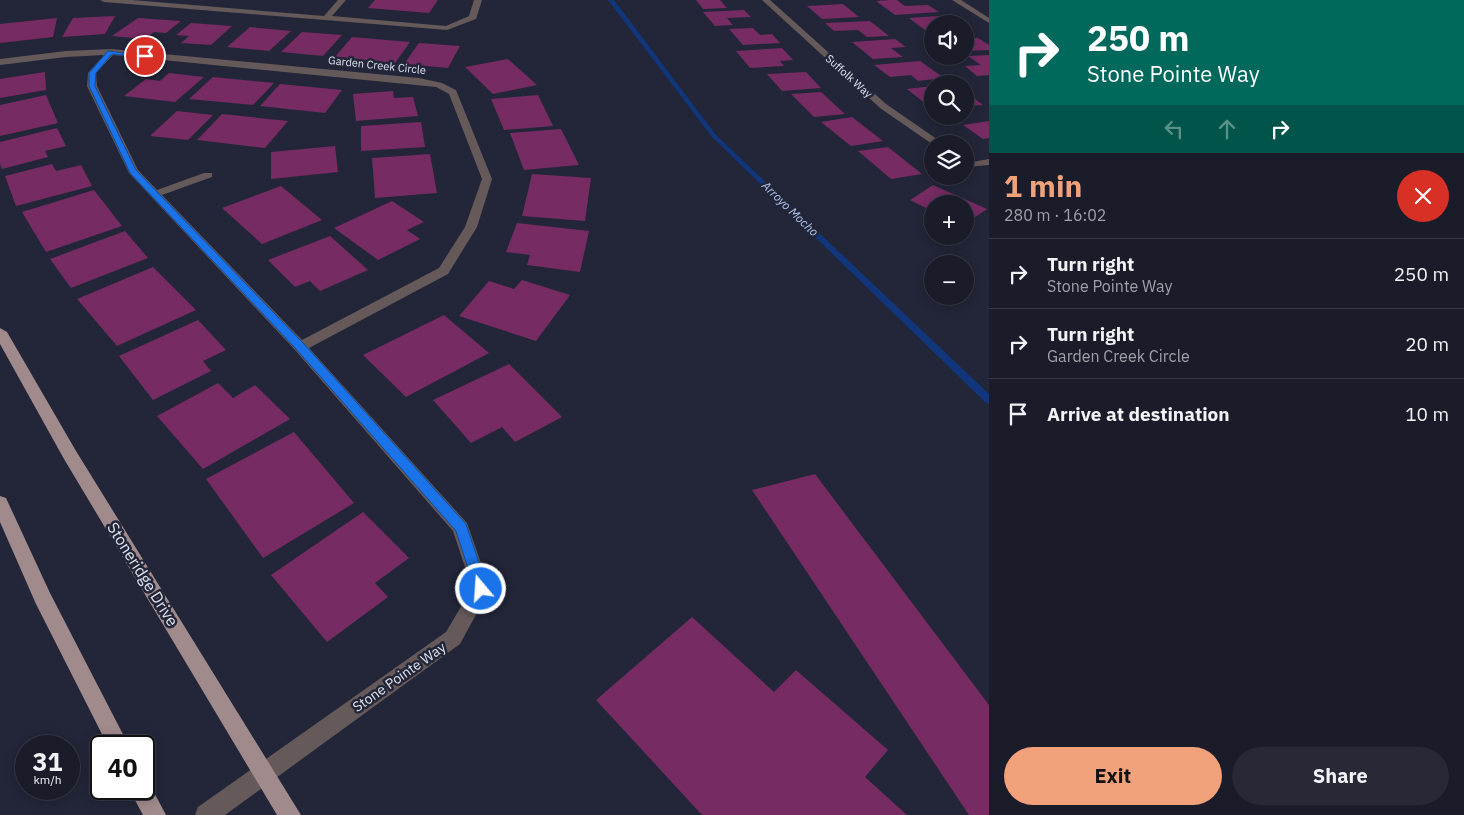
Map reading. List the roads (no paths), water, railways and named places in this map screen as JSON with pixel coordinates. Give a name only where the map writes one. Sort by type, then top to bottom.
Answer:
[{"type":"main road","name":"Stoneridge Drive","points":[[0,332],[75,464],[290,815]]},
{"type":"main road","points":[[0,503],[43,598],[112,735]]},
{"type":"main road","points":[[146,800],[155,815]]},
{"type":"street","points":[[104,0],[447,28],[474,17],[478,0]]},
{"type":"street","points":[[324,19],[342,0]]},
{"type":"street","name":"Suffolk Way","points":[[766,0],[883,106],[926,135]]},
{"type":"street","points":[[956,0],[989,21]]},
{"type":"street","name":"Garden Creek Circle","points":[[0,62],[66,54],[111,52],[419,81],[439,85],[453,92],[487,179],[471,227],[444,271],[300,347]]},
{"type":"street","name":"Stone Pointe Way","points":[[111,52],[92,73],[92,86],[133,171],[300,347],[461,528],[481,589],[453,638],[206,815]]},
{"type":"street","points":[[974,164],[989,162]]},
{"type":"street","points":[[155,194],[208,175]]},
{"type":"waterway","name":"Arroyo Mocho","points":[[611,0],[714,136],[989,400]]}]
